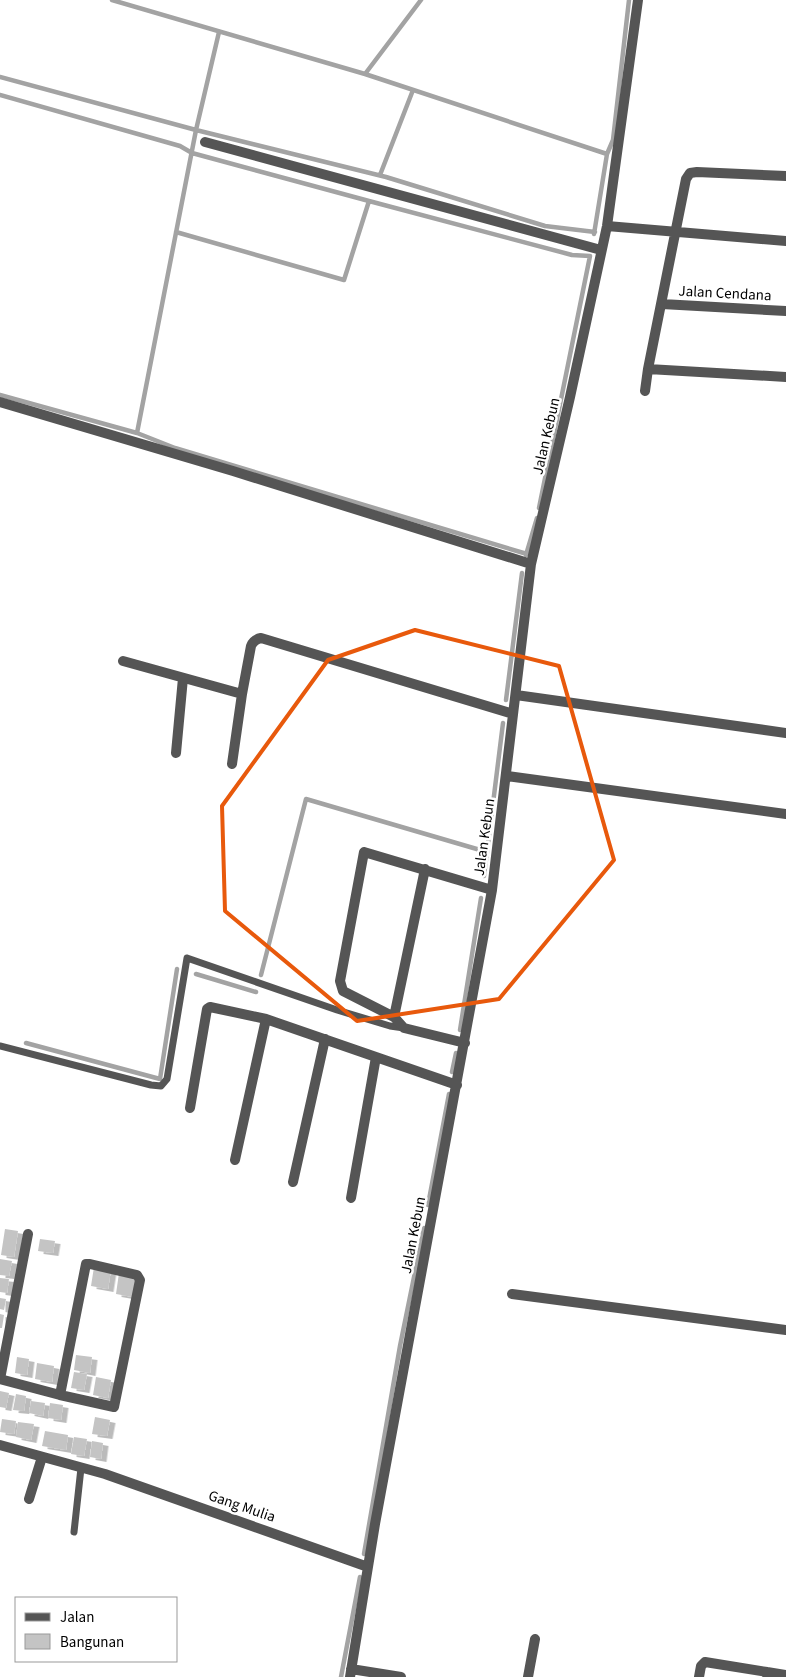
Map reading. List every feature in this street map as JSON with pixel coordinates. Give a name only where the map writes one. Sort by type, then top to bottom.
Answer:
[{"type":"street","name":"Jalan Kebun","points":[[350,1673],[492,890],[531,564],[602,250],[638,0]]},
{"type":"street","points":[[205,142],[602,250]]},
{"type":"street","points":[[645,390],[686,179],[690,173],[697,172],[786,176]]},
{"type":"street","points":[[606,226],[786,241]]},
{"type":"street","name":"Jalan Cendana","points":[[662,304],[786,311]]},
{"type":"street","points":[[648,370],[786,377]]},
{"type":"street","points":[[0,402],[233,471],[531,564]]},
{"type":"street","points":[[232,764],[251,646],[252,642],[261,638],[513,714]]},
{"type":"street","points":[[123,661],[242,694]]},
{"type":"street","points":[[176,754],[183,678]]},
{"type":"street","points":[[516,695],[786,733]]},
{"type":"street","points":[[507,776],[786,814]]},
{"type":"street","points":[[465,1043],[404,1028],[394,1017],[343,991],[340,981],[364,852],[492,890]]},
{"type":"street","points":[[394,1017],[425,869]]},
{"type":"street","points":[[190,1108],[207,1009],[213,1007],[266,1019],[457,1085]]},
{"type":"street","points":[[235,1160],[266,1019]]},
{"type":"street","points":[[293,1182],[324,1039]]},
{"type":"street","points":[[351,1198],[376,1057]]},
{"type":"street","points":[[28,1234],[0,1380],[60,1395],[114,1407],[140,1280],[137,1275],[86,1264],[60,1395]]},
{"type":"street","points":[[512,1294],[786,1330]]},
{"type":"street","name":"Gang Mulia","points":[[0,1445],[105,1474],[368,1567]]},
{"type":"street","points":[[29,1500],[42,1457]]},
{"type":"street","points":[[528,1677],[535,1639]]},
{"type":"street","points":[[699,1677],[701,1666],[705,1662],[767,1674],[786,1675]]},
{"type":"street","points":[[350,1673],[401,1677]]},
{"type":"lane","points":[[0,1046],[160,1086],[167,1079],[187,958],[337,1010],[390,1026],[404,1028]]},
{"type":"lane","points":[[74,1532],[81,1468]]},
{"type":"highlighted area","points":[[415,630],[559,666],[614,860],[499,999],[357,1021],[225,911],[222,806],[328,660]]},
{"type":"building","points":[[5,1229],[18,1231],[14,1257],[1,1255]]},
{"type":"building","points":[[40,1239],[55,1241],[53,1253],[38,1251]]},
{"type":"building","points":[[0,1259],[12,1261],[9,1276],[0,1275]]},
{"type":"building","points":[[94,1267],[111,1270],[108,1289],[91,1286]]},
{"type":"building","points":[[119,1273],[136,1276],[133,1297],[116,1294]]},
{"type":"building","points":[[0,1278],[9,1279],[7,1293],[0,1292]]},
{"type":"building","points":[[0,1298],[6,1299],[4,1310],[0,1309]]},
{"type":"building","points":[[0,1314],[4,1315],[2,1328],[0,1328]]},
{"type":"building","points":[[76,1355],[92,1357],[90,1373],[74,1370]]},
{"type":"building","points":[[17,1357],[29,1359],[27,1375],[15,1373]]},
{"type":"building","points":[[37,1363],[54,1366],[52,1382],[35,1379]]},
{"type":"building","points":[[74,1372],[87,1374],[84,1390],[71,1388]]},
{"type":"building","points":[[96,1377],[111,1380],[108,1398],[93,1395]]},
{"type":"building","points":[[0,1391],[9,1393],[6,1408],[0,1407]]},
{"type":"building","points":[[16,1394],[26,1396],[24,1411],[13,1410]]},
{"type":"building","points":[[31,1401],[45,1403],[43,1416],[29,1413]]},
{"type":"building","points":[[50,1403],[63,1405],[61,1420],[48,1418]]},
{"type":"building","points":[[95,1417],[110,1420],[107,1436],[92,1434]]},
{"type":"building","points":[[2,1419],[16,1421],[14,1434],[0,1432]]},
{"type":"building","points":[[18,1422],[34,1424],[31,1440],[16,1437]]},
{"type":"building","points":[[45,1431],[68,1435],[66,1450],[42,1446]]},
{"type":"building","points":[[74,1437],[87,1439],[84,1456],[71,1454]]},
{"type":"building","points":[[92,1441],[103,1443],[101,1459],[90,1457]]},
{"type":"waterway","points":[[112,0],[365,74],[607,154],[613,140],[629,0]]},
{"type":"waterway","points":[[365,74],[421,0]]},
{"type":"waterway","points":[[0,77],[196,130],[219,32]]},
{"type":"waterway","points":[[380,175],[413,90]]},
{"type":"waterway","points":[[0,95],[180,146],[192,153],[369,201]]},
{"type":"waterway","points":[[0,395],[137,433],[196,130],[386,177],[545,226],[595,232]]},
{"type":"waterway","points":[[594,234],[607,154]]},
{"type":"waterway","points":[[176,232],[344,280],[369,201],[572,255],[590,256],[539,508]]},
{"type":"waterway","points":[[137,433],[175,448],[527,554]]},
{"type":"waterway","points":[[526,555],[537,518]]},
{"type":"waterway","points":[[506,700],[522,573]]},
{"type":"waterway","points":[[484,876],[503,723]]},
{"type":"waterway","points":[[261,975],[306,799],[487,852]]},
{"type":"waterway","points":[[460,1030],[481,898]]},
{"type":"waterway","points":[[26,1043],[160,1079],[177,969]]},
{"type":"waterway","points":[[196,974],[256,992]]},
{"type":"waterway","points":[[452,1072],[456,1053]]},
{"type":"waterway","points":[[428,1205],[449,1094]]},
{"type":"waterway","points":[[364,1554],[400,1346],[424,1228]]},
{"type":"waterway","points":[[341,1677],[360,1577]]}]
